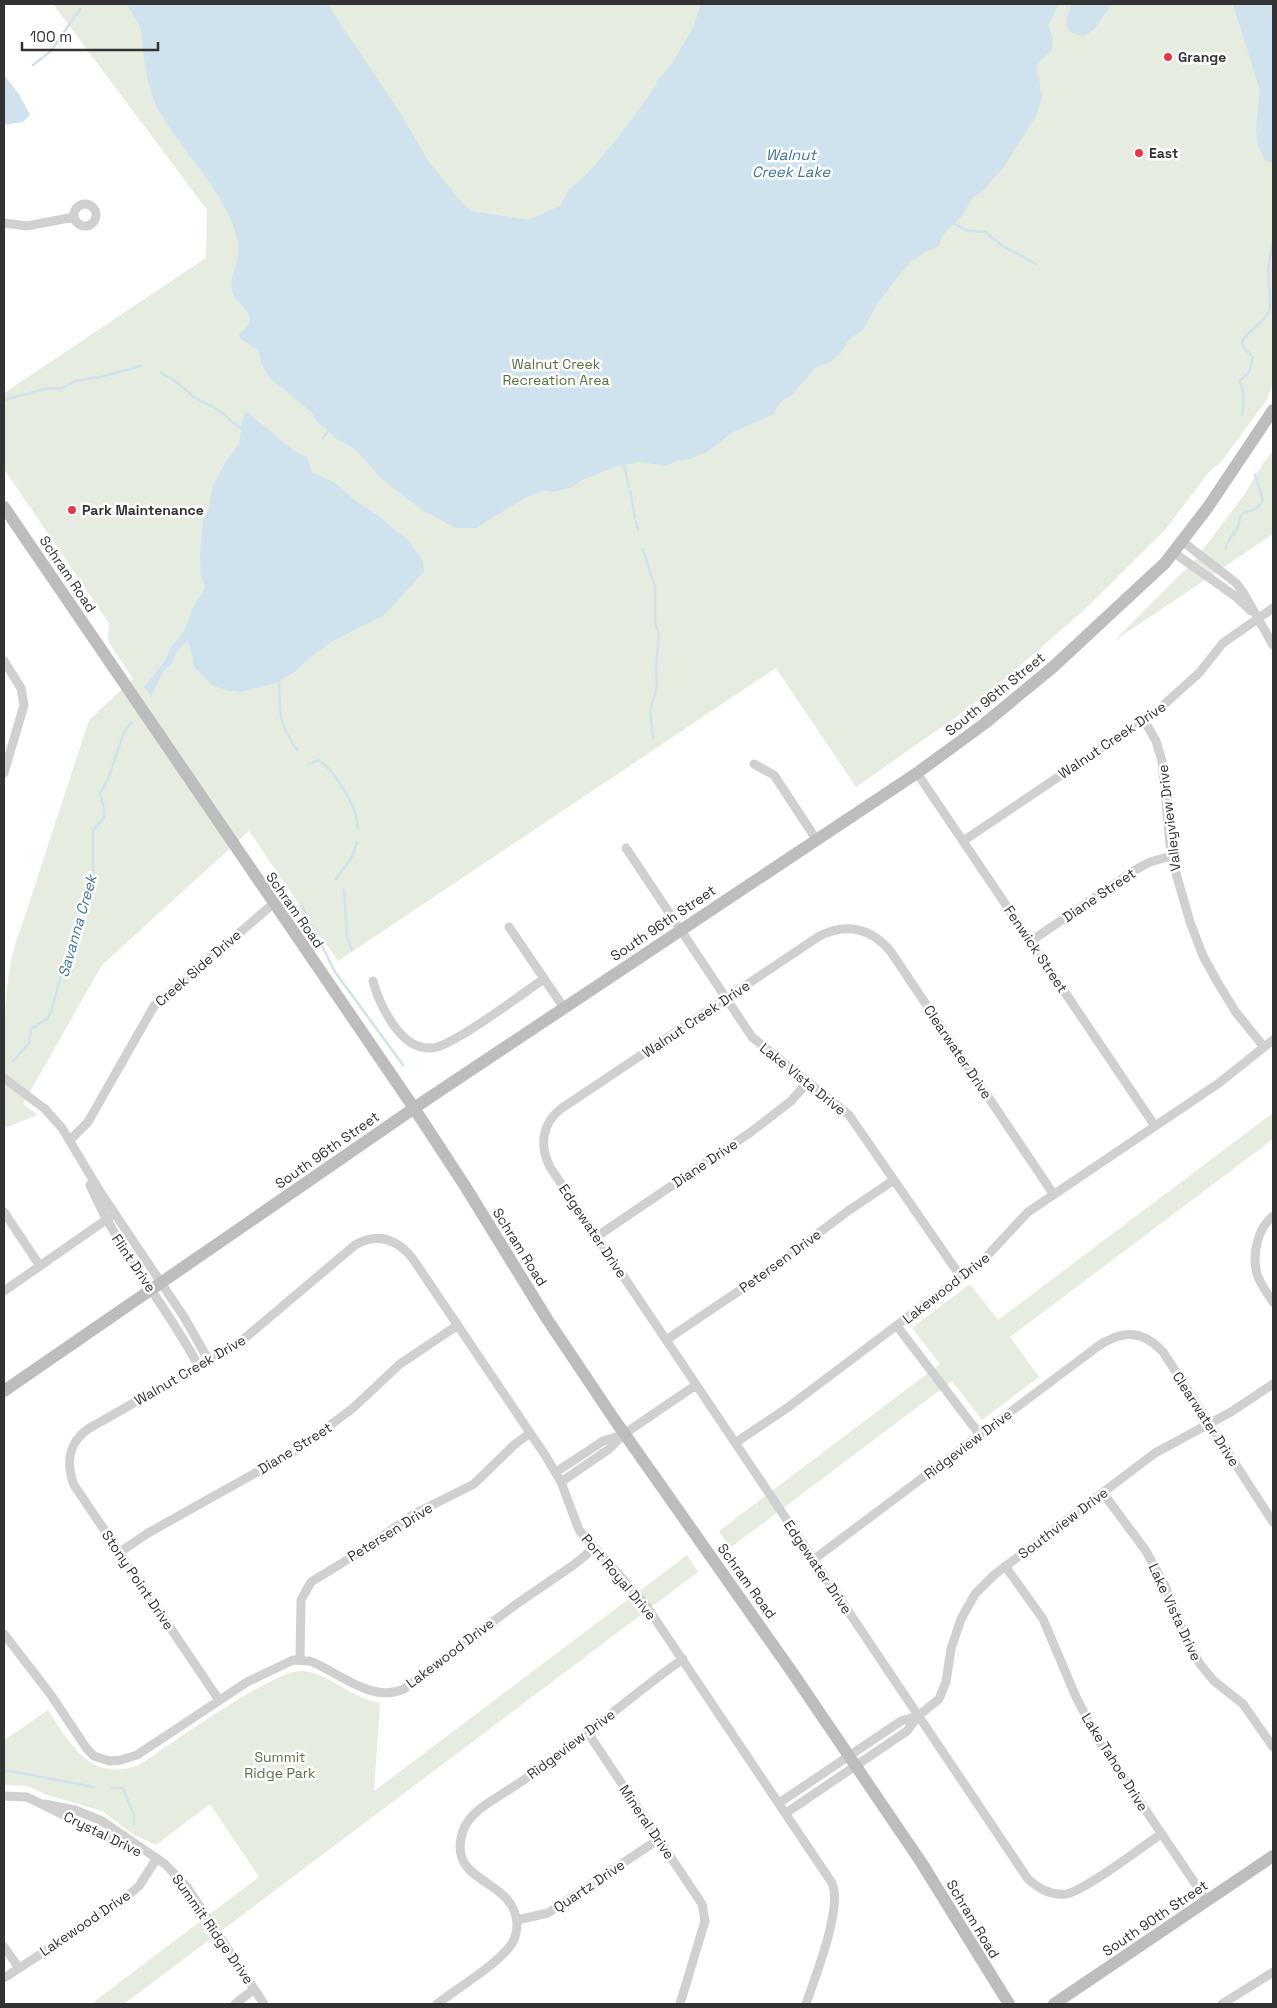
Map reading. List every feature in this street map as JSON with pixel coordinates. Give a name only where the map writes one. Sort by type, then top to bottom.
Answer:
[{"type":"main road","name":"South 96th Street","points":[[4,1390],[414,1108],[917,773],[984,724],[1053,667],[1135,592],[1173,552],[1208,507],[1273,410]]},
{"type":"main road","name":"Schram Road","points":[[4,507],[273,904],[414,1108],[465,1186],[547,1319],[624,1434],[751,1612],[921,1862],[1009,2004]]},
{"type":"main road","name":"South 90th Street","points":[[1054,2004],[1273,1856]]},
{"type":"street","points":[[4,224],[27,226],[74,217]]},
{"type":"street","points":[[1182,541],[1236,582],[1273,645]]},
{"type":"street","points":[[1173,552],[1235,596],[1258,618]]},
{"type":"street","name":"Walnut Creek Drive","points":[[963,841],[1144,720],[1183,689],[1228,639],[1273,608]]},
{"type":"street","points":[[4,661],[21,688],[24,705],[4,773]]},
{"type":"street","name":"Valleyview Drive","points":[[1144,720],[1156,741],[1162,761],[1171,856],[1190,922],[1203,956],[1235,1010],[1264,1047]]},
{"type":"street","points":[[754,764],[774,775],[816,839]]},
{"type":"street","name":"Fenwick Street","points":[[917,773],[1155,1126]]},
{"type":"street","name":"Lake Vista Drive","points":[[626,848],[752,1038],[849,1115],[961,1278]]},
{"type":"street","name":"Diane Street","points":[[1031,941],[1135,870],[1150,862],[1171,856]]},
{"type":"street","name":"Creek Side Drive","points":[[70,1140],[88,1122],[154,1006],[273,904]]},
{"type":"street","points":[[509,927],[564,1008]]},
{"type":"street","name":"Walnut Creek Drive","points":[[549,1121],[562,1108],[818,937],[833,930],[848,928]]},
{"type":"street","name":"Clearwater Drive","points":[[848,928],[871,934],[891,952],[1054,1195]]},
{"type":"street","points":[[374,981],[377,998],[400,1035],[410,1043],[433,1048],[453,1040],[544,979]]},
{"type":"street","name":"Lakewood Drive","points":[[735,1443],[787,1408],[961,1278],[994,1250],[1022,1217],[1219,1083],[1273,1040]]},
{"type":"street","name":"Flint Drive","points":[[4,1078],[45,1109],[70,1140],[156,1286],[199,1367]]},
{"type":"street","name":"Diane Drive","points":[[596,1237],[751,1132],[791,1101],[808,1082]]},
{"type":"street","name":"Edgewater Drive","points":[[549,1121],[543,1138],[546,1160],[1022,1872],[1040,1889],[1060,1894],[1076,1891],[1161,1834]]},
{"type":"street","name":"Flint Drive","points":[[78,1155],[106,1220],[209,1361]]},
{"type":"street","name":"Petersen Drive","points":[[666,1340],[758,1278],[848,1211],[894,1180]]},
{"type":"street","points":[[4,1212],[40,1266]]},
{"type":"street","points":[[4,1291],[115,1214]]},
{"type":"street","points":[[1273,1216],[1260,1232],[1256,1262],[1258,1276],[1273,1302]]},
{"type":"street","name":"Walnut Creek Drive","points":[[70,1456],[78,1437],[88,1429],[199,1367],[252,1333],[355,1245],[374,1238],[387,1238]]},
{"type":"street","name":"Port Royal Drive","points":[[387,1238],[407,1251],[556,1472],[575,1523],[594,1548],[645,1604],[828,1876],[836,1893],[834,1911],[806,2004]]},
{"type":"street","name":"Diane Street","points":[[120,1552],[148,1533],[300,1448],[353,1408],[400,1364],[458,1325]]},
{"type":"street","points":[[897,1326],[980,1435]]},
{"type":"street","name":"Clearwater Drive","points":[[1124,1334],[1142,1337],[1156,1345],[1273,1522]]},
{"type":"street","name":"Ridgeview Drive","points":[[813,1560],[1104,1342],[1124,1334]]},
{"type":"street","name":"Southview Drive","points":[[786,1813],[901,1721],[918,1716],[934,1704],[943,1691],[954,1638],[970,1602],[981,1587],[1005,1566],[1166,1446],[1231,1412],[1273,1384]]},
{"type":"street","points":[[561,1482],[609,1449],[624,1434],[696,1385]]},
{"type":"street","name":"Petersen Drive","points":[[300,1660],[301,1600],[311,1582],[360,1552],[414,1514],[470,1486],[488,1472],[514,1445],[530,1432]]},
{"type":"street","points":[[556,1472],[603,1440],[624,1434]]},
{"type":"street","name":"Stony Point Drive","points":[[70,1456],[70,1469],[74,1485],[219,1700]]},
{"type":"street","name":"Lake Vista Drive","points":[[1103,1493],[1146,1551],[1165,1586],[1187,1641],[1200,1664],[1214,1681],[1243,1704],[1273,1747]]},
{"type":"street","name":"Lakewood Drive","points":[[300,1660],[319,1665],[376,1692],[397,1692],[411,1684],[515,1605],[575,1564],[594,1548]]},
{"type":"street","name":"Lake Tahoe Drive","points":[[1005,1566],[1044,1619],[1076,1697],[1096,1738],[1207,1901]]},
{"type":"street","points":[[4,1634],[51,1695],[87,1749],[94,1756],[109,1761],[138,1755],[247,1682],[286,1663],[300,1660]]},
{"type":"street","name":"Ridgeview Drive","points":[[517,1920],[515,1909],[506,1895],[476,1877],[466,1865],[461,1848],[463,1830],[471,1817],[588,1733],[649,1682],[682,1659]]},
{"type":"street","name":"Mineral Drive","points":[[588,1733],[696,1895],[704,1913],[703,1929],[680,2004]]},
{"type":"street","name":"Southview Drive","points":[[779,1803],[852,1761]]},
{"type":"street","name":"Crystal Drive","points":[[4,1796],[20,1795],[44,1804],[75,1810],[96,1818],[157,1858]]},
{"type":"street","name":"Quartz Drive","points":[[517,1920],[548,1913],[659,1839]]},
{"type":"street","name":"Lakewood Drive","points":[[4,1978],[122,1901],[139,1886],[157,1858]]},
{"type":"street","name":"Summit Ridge Drive","points":[[157,1858],[174,1871],[187,1887],[264,2004]]},
{"type":"street","points":[[437,2004],[506,1951],[516,1936],[517,1920]]},
{"type":"street","points":[[4,1946],[18,1968]]},
{"type":"street","points":[[1222,2004],[1273,1972]]},
{"type":"street","points":[[235,2004],[254,1989]]},
{"type":"green space","name":"Walnut Creek Recreation Area","points":[[53,4],[1273,4],[1273,384],[1266,401],[1221,462],[1209,472],[1165,530],[1082,612],[999,684],[956,717],[856,787],[776,668],[338,961],[324,941],[295,912],[299,904],[249,831],[102,965],[23,1104],[38,1115],[4,1128],[4,1026],[9,973],[14,950],[89,720],[133,679],[108,641],[109,623],[4,469],[4,393],[206,258],[207,210]]},
{"type":"green space","points":[[1273,451],[1273,534],[1114,641],[1196,559],[1244,495]]},
{"type":"green space","points":[[1273,1113],[1273,1139],[1010,1337],[1039,1377],[982,1420],[952,1381],[730,1548],[719,1531],[940,1364],[912,1328],[970,1284],[998,1320]]},
{"type":"green space","name":"Summit Ridge Park","points":[[687,1555],[698,1572],[124,2004],[91,2004],[259,1877],[210,1804],[156,1845],[134,1835],[102,1811],[47,1795],[27,1786],[4,1785],[4,1736],[6,1739],[48,1710],[74,1748],[84,1757],[95,1765],[107,1769],[122,1769],[139,1765],[247,1694],[289,1673],[303,1671],[322,1676],[360,1697],[380,1703],[374,1791]]},
{"type":"water","name":"Walnut Creek Lake","points":[[127,4],[327,4],[401,114],[429,162],[463,204],[472,211],[527,220],[560,206],[568,190],[587,174],[617,139],[656,86],[657,81],[671,65],[693,28],[701,4],[1059,4],[1048,25],[1053,38],[1052,50],[1040,61],[1037,67],[1042,98],[1036,116],[1003,168],[983,191],[973,197],[962,216],[942,236],[939,246],[923,253],[909,263],[877,304],[864,328],[849,340],[840,354],[830,362],[815,368],[792,395],[780,402],[774,414],[733,432],[707,452],[689,459],[676,461],[666,466],[640,462],[617,466],[582,480],[570,488],[552,492],[544,491],[526,497],[476,528],[456,528],[422,510],[383,480],[355,449],[333,437],[329,430],[319,424],[311,412],[271,379],[262,365],[258,350],[240,338],[239,335],[250,319],[249,314],[233,295],[232,291],[232,279],[238,249],[233,224],[214,189],[177,139],[156,105],[148,79],[140,27]]},
{"type":"water","points":[[1072,4],[1112,4],[1095,28],[1085,36],[1077,35],[1068,29],[1066,25],[1067,15]]},
{"type":"water","points":[[1233,4],[1273,4],[1273,162],[1270,163],[1264,159],[1258,145],[1256,128],[1260,91]]},
{"type":"water","points":[[4,75],[19,94],[30,115],[23,122],[4,125]]},
{"type":"water","points":[[248,413],[293,450],[307,457],[312,472],[337,484],[353,499],[379,516],[409,541],[423,561],[424,572],[384,615],[331,642],[296,671],[273,684],[239,692],[225,690],[212,685],[195,668],[189,643],[186,642],[176,653],[173,662],[163,672],[151,696],[144,687],[165,661],[170,649],[185,629],[194,605],[205,587],[201,576],[200,557],[203,520],[209,509],[212,488],[225,463],[239,444],[244,414]]},
{"type":"waterway","points":[[33,65],[51,51],[80,9]]},
{"type":"waterway","points":[[953,223],[968,231],[985,232],[1003,246],[1036,264]]},
{"type":"waterway","points":[[1242,415],[1244,394],[1240,381],[1249,372],[1253,357],[1243,346],[1242,342],[1269,311],[1268,269],[1273,242]]},
{"type":"waterway","points":[[4,400],[49,388],[60,389],[75,381],[100,377],[141,366]]},
{"type":"waterway","points":[[161,373],[174,380],[193,396],[224,414],[243,429]]},
{"type":"waterway","points":[[323,438],[329,430]]},
{"type":"waterway","points":[[624,465],[629,487]]},
{"type":"waterway","points":[[1226,548],[1238,527],[1241,516],[1253,510],[1263,500],[1255,475]]},
{"type":"waterway","points":[[630,492],[635,518]]},
{"type":"waterway","points":[[636,522],[638,530]]},
{"type":"waterway","points":[[643,549],[655,587],[655,623],[659,634],[656,667],[657,687],[650,711],[653,737]]},
{"type":"waterway","points":[[279,681],[281,717],[290,740],[297,750]]},
{"type":"waterway","name":"Savanna Creek","points":[[13,1061],[29,1043],[31,1029],[47,1019],[51,1012],[71,939],[76,934],[82,916],[86,892],[93,874],[93,831],[104,817],[104,808],[100,794],[108,779],[124,732],[131,723]]},
{"type":"waterway","points":[[308,765],[318,760],[338,781],[354,811],[357,829]]},
{"type":"waterway","points":[[336,879],[352,857],[357,842]]},
{"type":"waterway","points":[[344,890],[347,937],[352,950]]},
{"type":"waterway","points":[[302,906],[335,972],[403,1065]]},
{"type":"waterway","points":[[4,1770],[94,1787]]},
{"type":"waterway","points":[[112,1788],[123,1788],[134,1815],[134,1824]]},
{"type":"place","name":"Grange","points":[[1168,57]]},
{"type":"place","name":"East","points":[[1139,153]]},
{"type":"place","name":"Park Maintenance","points":[[72,510]]}]
